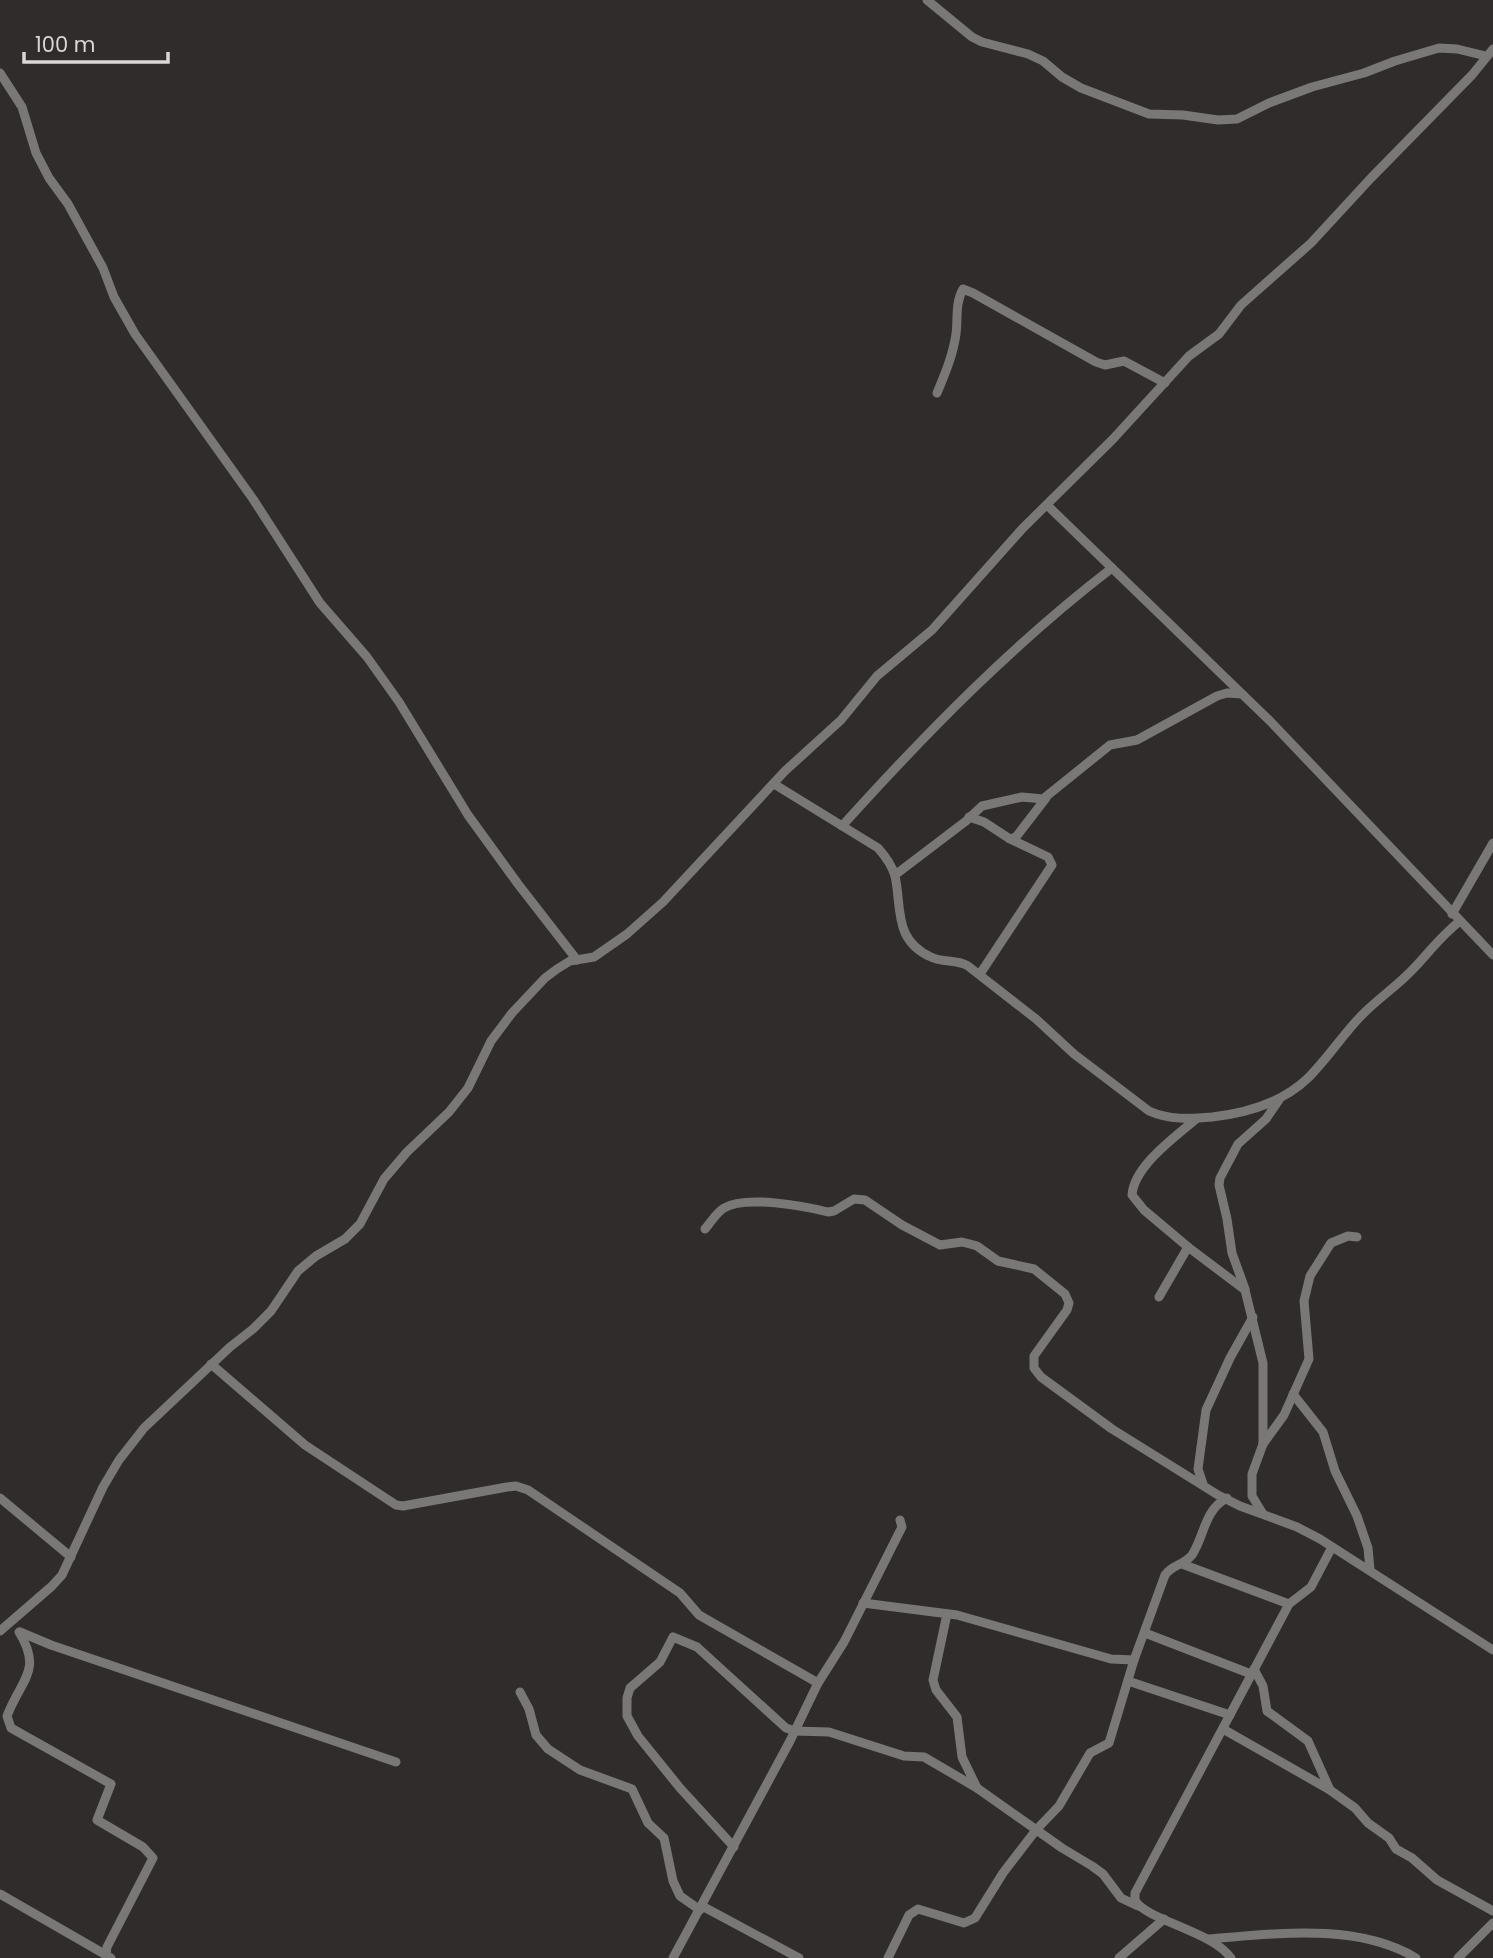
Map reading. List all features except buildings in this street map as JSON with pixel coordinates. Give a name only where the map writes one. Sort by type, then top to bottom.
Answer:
[{"type":"street","points":[[927,0],[972,37],[1028,54],[1043,61],[1080,88],[1149,114],[1237,119],[1269,103],[1312,87],[1439,48],[1491,51]]},
{"type":"street","points":[[3,1629],[52,1586],[68,1566],[103,1487],[119,1460],[144,1428],[271,1311],[298,1271],[316,1256],[345,1239],[360,1224],[384,1179],[407,1152],[449,1112],[468,1088],[502,1025],[545,978],[566,964],[594,957],[627,934],[663,902],[774,784],[841,720],[877,676],[932,630],[978,576],[1189,356],[1219,334],[1241,305],[1311,243],[1371,177],[1472,75],[1491,51]]},
{"type":"street","points":[[0,73],[22,107],[36,153],[49,178],[68,204],[135,334],[253,499],[320,603],[367,657],[399,702],[468,815],[517,884],[577,960]]},
{"type":"street","points":[[937,393],[948,368],[956,335],[958,301],[962,289],[1096,362],[1105,365],[1124,361],[1165,383]]},
{"type":"street","points":[[1047,505],[1242,694],[1493,955]]},
{"type":"street","points":[[842,826],[972,687],[1073,598],[1112,568]]},
{"type":"street","points":[[1010,839],[1016,837],[1046,797],[1110,745],[1137,740],[1217,696],[1242,694]]},
{"type":"street","points":[[774,784],[878,848],[889,861],[895,875],[899,920],[912,942],[932,958],[962,962],[980,974],[1074,1054],[1149,1111],[1163,1117],[1196,1119],[1242,1114],[1282,1096],[1309,1077],[1370,1006],[1412,970],[1439,939],[1456,917],[1493,843]]},
{"type":"street","points":[[895,875],[982,806],[1022,797],[1038,800],[1046,797]]},
{"type":"street","points":[[969,817],[984,822],[1010,839],[1048,857],[1052,865],[980,974]]},
{"type":"street","points":[[1263,1444],[1263,1363],[1244,1281],[1232,1253],[1219,1185],[1237,1144],[1266,1119],[1282,1096]]},
{"type":"street","points":[[1196,1119],[1153,1158],[1134,1183],[1132,1195],[1144,1210],[1188,1247],[1245,1290]]},
{"type":"street","points":[[705,1229],[719,1212],[733,1204],[781,1205],[834,1212],[847,1202],[859,1199],[872,1203],[902,1225],[940,1245],[962,1242],[970,1244],[998,1261],[1034,1269],[1065,1294],[1069,1304],[1068,1310],[1034,1356],[1034,1368],[1041,1377],[1112,1429],[1204,1486],[1240,1506],[1297,1527],[1370,1570],[1493,1650]]},
{"type":"street","points":[[1263,1515],[1255,1504],[1252,1474],[1263,1444],[1281,1421],[1307,1364],[1310,1352],[1304,1301],[1310,1276],[1331,1243],[1339,1238],[1357,1237]]},
{"type":"street","points":[[1158,1297],[1188,1247]]},
{"type":"street","points":[[1204,1486],[1198,1469],[1206,1410],[1253,1317]]},
{"type":"street","points":[[211,1364],[306,1444],[396,1505],[516,1486],[527,1490],[680,1593],[699,1615],[818,1683]]},
{"type":"street","points":[[1293,1394],[1318,1424],[1326,1439],[1335,1471],[1357,1516],[1368,1548],[1370,1570]]},
{"type":"street","points":[[0,1498],[71,1557]]},
{"type":"street","points":[[888,1958],[914,1910],[964,1923],[975,1918],[1003,1873],[1036,1829],[1059,1807],[1090,1753],[1105,1746],[1112,1738],[1134,1660],[1165,1575],[1190,1558],[1213,1506],[1227,1498]]},
{"type":"street","points":[[673,1958],[734,1847],[818,1683],[844,1642],[902,1527],[900,1520]]},
{"type":"street","points":[[1138,1906],[1135,1900],[1137,1887],[1252,1672],[1289,1604],[1311,1587],[1332,1547]]},
{"type":"street","points":[[1182,1564],[1289,1604]]},
{"type":"street","points":[[863,1603],[947,1614],[1111,1659],[1134,1660]]},
{"type":"street","points":[[947,1614],[933,1680],[936,1690],[957,1717],[962,1757],[977,1788]]},
{"type":"street","points":[[3,1629],[19,1632],[396,1762]]},
{"type":"street","points":[[0,1894],[109,1956],[110,1938],[153,1857],[143,1847],[97,1819],[111,1784],[11,1728],[7,1716],[31,1665],[29,1651],[19,1632]]},
{"type":"street","points":[[1144,1633],[1252,1672],[1263,1686],[1267,1711],[1308,1741],[1330,1790]]},
{"type":"street","points":[[734,1847],[680,1788],[638,1737],[626,1716],[630,1688],[660,1662],[670,1639],[677,1637],[697,1647],[777,1721],[795,1731],[828,1732],[904,1756],[924,1757],[977,1788],[1103,1874],[1121,1898],[1207,1939],[1223,1948],[1231,1958]]},
{"type":"street","points":[[1128,1681],[1230,1715]]},
{"type":"street","points":[[520,1692],[529,1709],[536,1735],[548,1749],[580,1770],[632,1789],[648,1823],[664,1838],[673,1881],[680,1896],[799,1958]]},
{"type":"street","points":[[1223,1730],[1330,1790],[1389,1838],[1396,1849],[1412,1858],[1437,1880],[1493,1911]]},
{"type":"street","points":[[1119,1958],[1164,1919]]},
{"type":"street","points":[[1458,1958],[1493,1923]]},
{"type":"street","points":[[1207,1939],[1294,1932],[1329,1934],[1379,1942],[1416,1958]]}]
